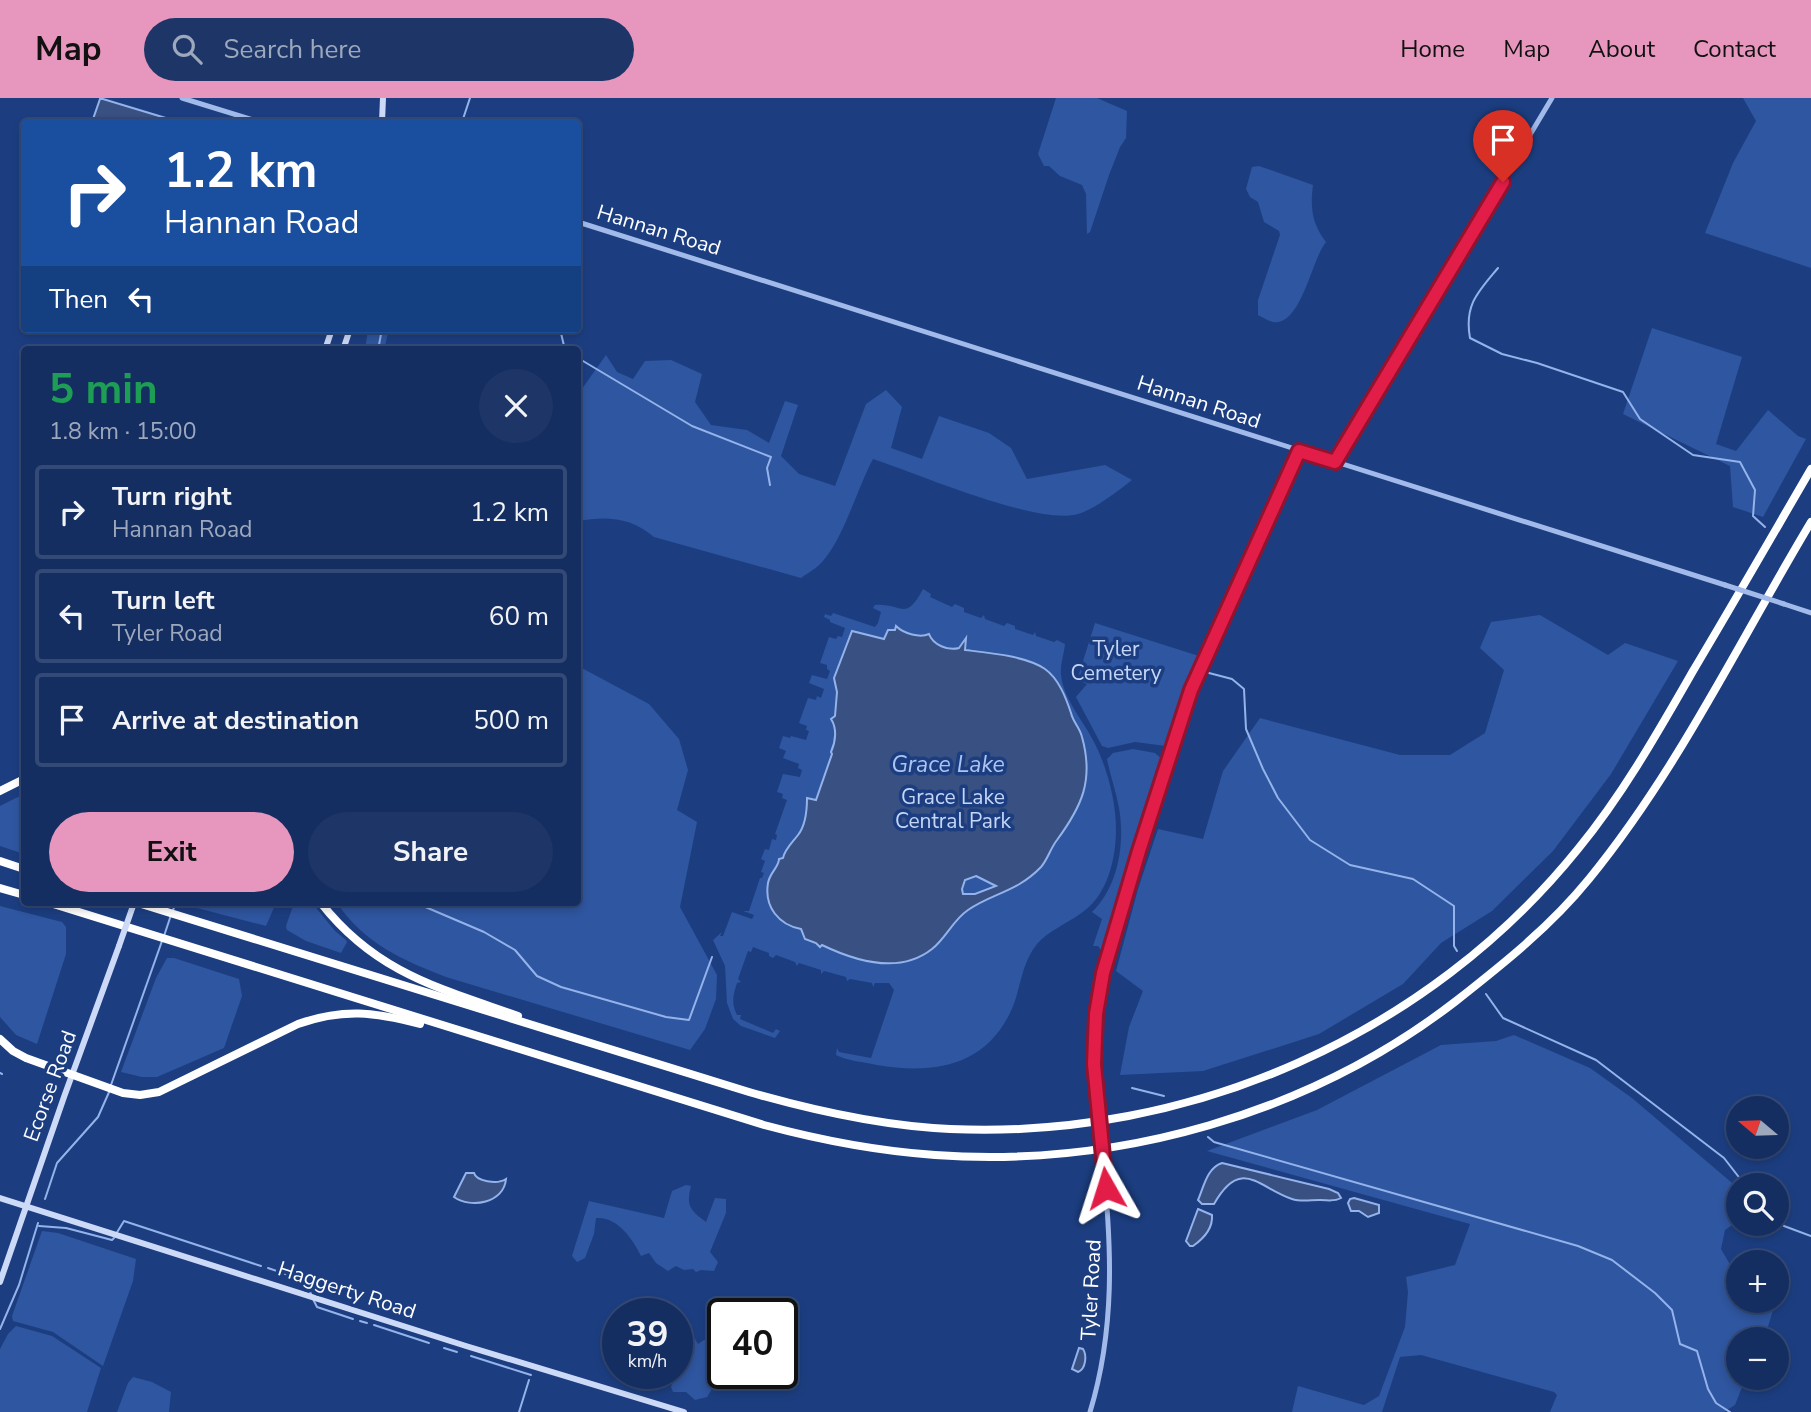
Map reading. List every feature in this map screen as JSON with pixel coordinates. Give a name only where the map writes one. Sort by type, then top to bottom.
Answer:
[{"type":"highway","points":[[146,906],[748,1093],[815,1110],[897,1125],[976,1130],[1062,1126],[1148,1113],[1226,1091],[1315,1056],[1381,1020],[1443,979],[1516,917],[1564,866],[1603,818],[1634,772],[1811,469]]},
{"type":"highway","points":[[60,906],[776,1128],[852,1145],[944,1156],[1038,1155],[1128,1144],[1199,1128],[1286,1098],[1370,1058],[1436,1017],[1555,918],[1595,871],[1646,802],[1708,702],[1811,522]]},
{"type":"highway","points":[[0,791],[21,780]]},
{"type":"highway","points":[[0,861],[21,868]]},
{"type":"highway","points":[[0,888],[21,894]]},
{"type":"highway","points":[[324,906],[356,941],[398,970],[428,984],[538,1022],[565,1035]]},
{"type":"highway","points":[[0,1040],[21,1056],[123,1093],[140,1095],[159,1091],[299,1024],[352,1012],[387,1015],[501,1044]]},
{"type":"main road","points":[[382,119],[383,98]]},
{"type":"main road","name":"Ecorse Road","points":[[0,1282],[25,1206],[135,906]]},
{"type":"main road","name":"Haggerty Road","points":[[0,1198],[466,1346],[684,1412]]},
{"type":"street","points":[[182,98],[250,119]]},
{"type":"street","points":[[1335,462],[1552,98]]},
{"type":"street","name":"Hannan Road","points":[[581,223],[1811,613]]},
{"type":"street","name":"Tyler Road","points":[[1090,1412],[1104,1350],[1110,1293],[1111,1244],[1094,1052],[1099,992],[1139,851],[1195,680],[1299,451]]},
{"type":"green space","points":[[1056,98],[1097,98],[1127,111],[1126,138],[1120,147],[1087,234],[1086,194],[1082,185],[1060,176],[1049,166],[1044,166],[1038,154]]},
{"type":"green space","points":[[1743,98],[1811,98],[1811,268],[1705,233],[1733,163],[1756,121]]},
{"type":"green space","points":[[1259,166],[1313,185],[1313,215],[1326,242],[1298,303],[1283,321],[1273,322],[1258,315],[1258,300],[1280,235],[1279,231],[1264,222],[1258,202],[1250,197],[1246,189],[1252,167]]},
{"type":"green space","points":[[1652,328],[1742,357],[1716,444],[1736,451],[1768,410],[1798,436],[1806,439],[1763,517],[1733,507],[1730,466],[1623,414]]},
{"type":"green space","points":[[367,333],[388,333],[385,346],[366,346]]},
{"type":"green space","points":[[606,355],[617,372],[633,379],[645,361],[671,360],[702,374],[695,402],[711,425],[747,430],[769,443],[785,401],[798,405],[781,456],[799,474],[835,486],[866,404],[886,390],[902,407],[891,448],[922,459],[939,416],[989,433],[1011,448],[1027,479],[1105,465],[1132,480],[1092,508],[1078,514],[1059,516],[1007,506],[873,459],[831,551],[821,564],[801,578],[654,537],[627,522],[608,519],[581,521],[581,390]]},
{"type":"green space","name":"Grace Lake","points":[[923,589],[931,594],[930,597],[952,607],[955,604],[964,608],[964,612],[981,618],[984,615],[985,619],[1004,626],[1007,623],[1015,626],[1015,629],[1033,635],[1035,632],[1036,636],[1065,644],[1061,671],[1063,684],[1103,762],[1110,784],[1116,829],[1112,865],[1103,888],[1089,907],[1046,935],[1031,952],[1010,1013],[999,1031],[985,1046],[954,1063],[936,1067],[897,1068],[836,1055],[837,1048],[839,1052],[871,1058],[894,990],[889,983],[875,983],[873,987],[872,983],[850,979],[847,981],[846,977],[824,971],[821,974],[821,970],[799,963],[797,966],[795,962],[776,955],[773,958],[769,953],[753,947],[751,952],[748,951],[738,979],[741,982],[737,983],[734,1007],[737,1015],[741,1015],[740,1019],[773,1033],[776,1029],[780,1031],[775,1038],[741,1026],[733,1019],[727,1003],[725,966],[713,940],[722,932],[720,936],[723,936],[732,912],[752,919],[754,915],[743,911],[749,911],[764,873],[761,872],[765,861],[761,859],[765,849],[769,850],[772,839],[776,840],[775,834],[787,800],[782,798],[783,794],[777,792],[783,774],[800,777],[802,770],[798,768],[799,764],[783,758],[786,751],[779,748],[783,736],[806,740],[809,731],[806,730],[807,726],[799,723],[808,698],[821,698],[824,689],[809,683],[812,675],[827,679],[830,671],[827,665],[820,663],[829,637],[842,637],[845,628],[830,622],[824,617],[825,614],[831,616],[833,613],[875,627],[881,612],[873,608],[875,605],[907,608],[912,606]]},
{"type":"green space","points":[[1540,615],[1608,655],[1625,643],[1678,661],[1611,774],[1553,851],[1492,911],[1441,943],[1403,984],[1319,1034],[1203,1071],[1120,1075],[1129,1027],[1143,991],[1116,971],[1138,889],[1158,829],[1203,839],[1223,771],[1260,718],[1400,755],[1450,755],[1485,733],[1504,670],[1480,648],[1491,622]]},
{"type":"green space","name":"Tyler Cemetery","points":[[1095,623],[1199,656],[1166,746],[1135,742],[1108,748],[1102,746],[1076,697],[1087,684],[1077,680]]},
{"type":"green space","points":[[581,668],[649,704],[679,739],[688,770],[677,810],[697,822],[680,907],[717,975],[716,999],[705,1029],[690,1050],[430,971],[385,949],[339,906],[581,906]]},
{"type":"green space","points":[[1133,749],[1155,753],[1163,760],[1122,894],[1116,898],[1120,901],[1103,953],[1098,946],[1093,946],[1102,919],[1092,912],[1114,877],[1121,835],[1119,808],[1107,759],[1113,753]]},
{"type":"green space","points":[[21,796],[21,853],[0,846],[0,806]]},
{"type":"green space","points":[[0,906],[62,922],[66,927],[66,954],[37,1044],[16,1035],[0,1017]]},
{"type":"green space","points":[[195,906],[275,906],[266,926]]},
{"type":"green space","points":[[293,906],[314,906],[347,942],[341,953],[306,941],[287,930]]},
{"type":"green space","points":[[167,958],[239,979],[242,996],[224,1048],[157,1077],[121,1072],[156,978]]},
{"type":"green space","points":[[1514,1035],[1590,1068],[1632,1098],[1726,1178],[1726,1229],[1721,1249],[1726,1258],[1726,1313],[1772,1313],[1768,1327],[1726,1327],[1726,1390],[1741,1390],[1735,1405],[1724,1412],[1550,1412],[1557,1395],[1554,1392],[1421,1355],[1400,1357],[1382,1412],[1292,1412],[1298,1386],[1364,1405],[1379,1396],[1405,1327],[1408,1292],[1406,1277],[1455,1265],[1470,1224],[1207,1151],[1317,1110],[1441,1045],[1496,1041]]},
{"type":"green space","points":[[686,1185],[691,1186],[691,1207],[706,1222],[715,1198],[726,1199],[726,1213],[710,1252],[718,1262],[714,1271],[696,1272],[676,1266],[668,1271],[656,1263],[649,1253],[641,1256],[623,1230],[604,1218],[596,1218],[594,1234],[585,1258],[577,1262],[572,1256],[589,1201],[664,1218],[672,1191]]},
{"type":"green space","points":[[42,1231],[58,1233],[136,1259],[133,1281],[103,1366],[53,1332],[13,1321],[12,1316]]},
{"type":"green space","points":[[16,1326],[52,1336],[101,1368],[87,1412],[0,1412],[0,1349]]},
{"type":"green space","points":[[693,1336],[698,1344],[707,1340],[707,1389],[712,1389],[707,1397],[695,1400],[686,1392],[673,1392],[672,1389],[693,1389]]},
{"type":"green space","points":[[133,1377],[152,1382],[171,1392],[169,1412],[117,1412]]},
{"type":"water","points":[[100,99],[103,99],[169,119],[93,119]]},
{"type":"water","name":"Grace Lake","points":[[896,626],[912,634],[929,634],[937,644],[950,649],[959,648],[966,638],[965,650],[1018,658],[1045,669],[1054,678],[1067,701],[1081,734],[1087,766],[1079,804],[1041,867],[1023,882],[968,910],[932,949],[919,957],[906,962],[877,963],[848,956],[822,945],[820,947],[805,939],[801,929],[786,923],[775,914],[767,892],[769,879],[779,859],[783,858],[803,827],[807,798],[816,800],[832,754],[835,735],[831,719],[835,716],[837,692],[834,678],[852,631],[884,639],[888,630],[895,630]],"holes":[[[976,876],[996,886],[975,894],[963,894],[962,889],[965,880]]]},
{"type":"water","points":[[1222,1163],[1329,1189],[1338,1193],[1341,1198],[1295,1200],[1251,1179],[1242,1178],[1233,1181],[1214,1204],[1202,1204],[1198,1200],[1207,1178],[1217,1165]]},
{"type":"water","points":[[466,1173],[474,1173],[487,1181],[506,1179],[504,1187],[499,1194],[486,1202],[461,1201],[454,1197]]},
{"type":"water","points":[[1354,1198],[1379,1205],[1379,1213],[1368,1217],[1359,1211],[1351,1211],[1348,1203]]},
{"type":"water","points":[[1198,1209],[1212,1215],[1212,1220],[1204,1237],[1190,1246],[1186,1241]]},
{"type":"water","points":[[1079,1348],[1083,1349],[1085,1358],[1083,1368],[1078,1372],[1072,1369]]},
{"type":"waterway","points":[[463,119],[470,98]]},
{"type":"waterway","points":[[1498,268],[1474,300],[1469,317],[1470,338],[1502,354],[1623,392],[1640,419],[1693,455],[1740,462],[1755,490],[1753,516],[1765,527]]},
{"type":"waterway","points":[[379,346],[381,333]]},
{"type":"waterway","points":[[561,333],[564,346]]},
{"type":"waterway","points":[[581,360],[692,426],[771,457],[767,468],[770,485]]},
{"type":"waterway","points":[[1209,673],[1232,679],[1244,689],[1246,729],[1263,769],[1278,798],[1310,840],[1350,865],[1413,879],[1454,906],[1454,946],[1457,951]]},
{"type":"waterway","points":[[173,910],[175,906]]},
{"type":"waterway","points":[[423,906],[484,932],[515,950],[537,976],[561,987],[666,1017],[689,1020],[712,957]]},
{"type":"waterway","points":[[164,936],[171,915]]},
{"type":"waterway","points":[[111,1085],[162,941]]},
{"type":"waterway","points":[[1486,994],[1503,1018],[1596,1060],[1724,1158],[1736,1173]]},
{"type":"waterway","points":[[1132,1088],[1164,1096]]},
{"type":"waterway","points":[[45,1199],[57,1163],[98,1117],[110,1090]]},
{"type":"waterway","points":[[1208,1137],[1214,1142],[1578,1246],[1612,1260],[1655,1293],[1672,1310],[1680,1344],[1697,1351],[1708,1389],[1716,1403],[1730,1412]]},
{"type":"waterway","points":[[116,1234],[124,1221],[261,1266]]},
{"type":"waterway","points":[[0,1329],[19,1285],[38,1223]]},
{"type":"waterway","points":[[39,1226],[66,1228],[112,1240],[114,1238]]},
{"type":"waterway","points":[[1789,1228],[1811,1236]]},
{"type":"waterway","points":[[268,1268],[297,1278]]},
{"type":"waterway","points":[[307,1285],[311,1294]]},
{"type":"waterway","points":[[313,1299],[317,1307],[353,1319]]},
{"type":"waterway","points":[[360,1321],[367,1323]]},
{"type":"waterway","points":[[374,1325],[429,1343]]},
{"type":"waterway","points":[[444,1348],[457,1352]]},
{"type":"waterway","points":[[471,1356],[531,1375]]},
{"type":"waterway","points":[[519,1412],[529,1380]]},
{"type":"route","points":[[1106,1188],[1094,1064],[1099,992],[1117,922],[1195,680],[1299,451],[1335,462],[1503,182]]},
{"type":"park label","name":"Grace Lake Central Park","points":[[953,809]]}]
